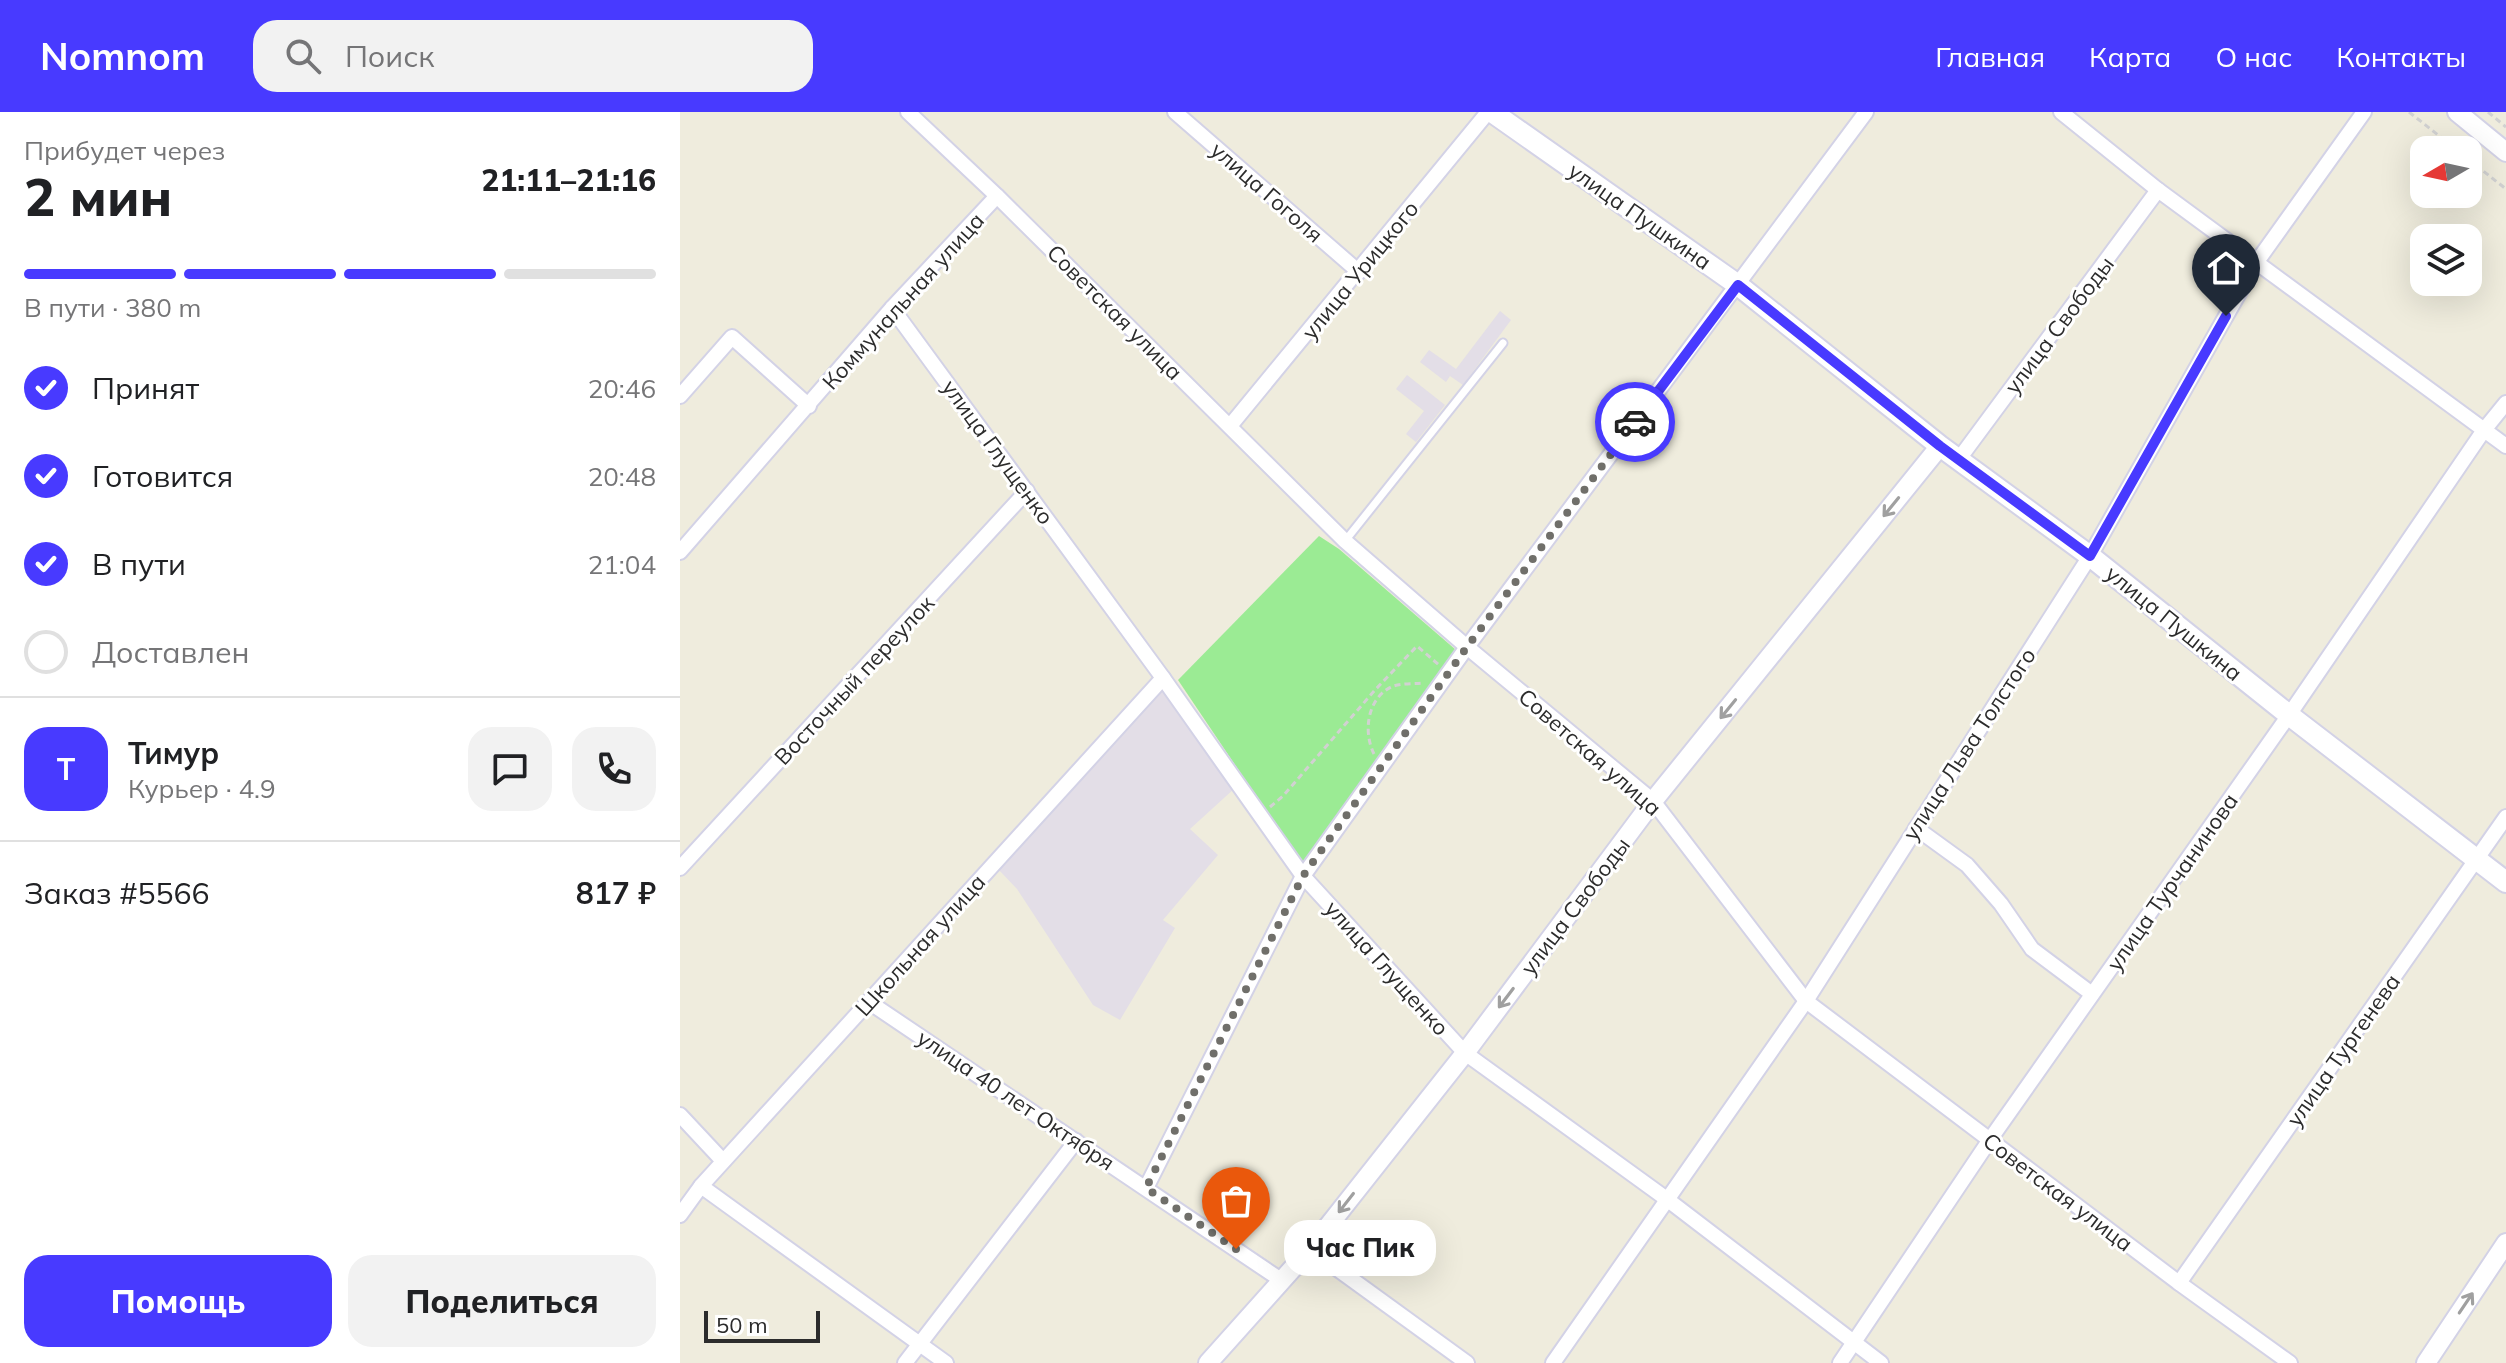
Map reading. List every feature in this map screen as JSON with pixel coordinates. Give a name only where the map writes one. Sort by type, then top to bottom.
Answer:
[{"type":"main road","name":"улица Пушкина","points":[[1490,112],[1738,285],[1940,446],[2090,556],[2289,715],[2506,882]]},
{"type":"street","name":"Советская улица","points":[[908,112],[997,196],[1345,541],[1653,801],[1806,1001],[1989,1141],[2290,1363]]},
{"type":"street","name":"улица Гоголя","points":[[1175,112],[1359,272]]},
{"type":"street","name":"улица Урицкого","points":[[1230,426],[1490,112]]},
{"type":"street","points":[[1146,1188],[1303,876],[1467,647],[1866,112]]},
{"type":"street","points":[[2061,112],[2158,190],[2506,446]]},
{"type":"street","name":"улица Льва Толстого","points":[[1553,1363],[1806,1001],[2090,556],[2256,263],[2364,112]]},
{"type":"street","points":[[2457,112],[2506,152]]},
{"type":"street","name":"улица Свободы","points":[[1959,459],[2158,190]]},
{"type":"street","name":"Коммунальная улица","points":[[680,552],[892,308],[997,196]]},
{"type":"street","name":"улица Глущенко","points":[[892,308],[1163,678],[1303,876],[1465,1053],[1668,1200],[1881,1363]]},
{"type":"street","name":"Коммунальная улица","points":[[680,396],[732,337],[809,406]]},
{"type":"street","name":"улица Турчанинова","points":[[1840,1363],[1989,1141],[2289,715],[2484,430],[2506,403]]},
{"type":"street","name":"улица Свободы","points":[[1208,1363],[1310,1249],[1465,1053],[1653,801],[1940,446]]},
{"type":"street","name":"Восточный переулок","points":[[680,868],[1027,491]]},
{"type":"street","name":"Школьная улица","points":[[680,1215],[723,1161],[1163,678]]},
{"type":"street","name":"улица Тургенева","points":[[2179,1283],[2506,817]]},
{"type":"street","points":[[1916,828],[1967,865],[2001,904],[2032,949],[2092,994]]},
{"type":"street","name":"улица 40 лет Октября","points":[[869,1002],[1281,1280]]},
{"type":"street","points":[[680,1115],[723,1161]]},
{"type":"street","points":[[905,1363],[1076,1141]]},
{"type":"street","points":[[701,1186],[946,1363]]},
{"type":"street","points":[[2426,1363],[2506,1243]]},
{"type":"street","points":[[1310,1249],[1467,1363]]},
{"type":"lane","points":[[1345,541],[1503,343]]},
{"type":"path","points":[[2409,112],[2439,136]]},
{"type":"path","points":[[2488,112],[2506,127]]},
{"type":"path","points":[[2482,170],[2506,189]]},
{"type":"path","points":[[1261,814],[1283,796],[1417,646],[1449,672]]},
{"type":"path","points":[[1383,764],[1373,752],[1367,727],[1380,695],[1393,686],[1426,683],[1438,687]]},
{"type":"path","points":[[1375,690],[1380,695]]},
{"type":"shaded area","points":[[1500,311],[1511,320],[1463,385],[1450,376],[1446,382],[1420,362],[1429,350],[1456,369]]},
{"type":"shaded area","points":[[1407,375],[1445,405],[1416,442],[1406,434],[1424,411],[1396,389]]},
{"type":"shaded area","points":[[1161,690],[1235,788],[1190,829],[1218,855],[1163,920],[1175,928],[1120,1020],[1093,1005],[1017,889],[997,868]]},
{"type":"green space","points":[[1319,536],[1339,549],[1456,650],[1303,866],[1178,680]]},
{"type":"way so far","points":[[1236,1249],[1146,1188],[1303,876],[1467,647],[1635,422]]},
{"type":"place","name":"Час Пик","points":[[1236,1249]]},
{"type":"route","points":[[1635,422],[1738,285],[1940,446],[2090,556],[2226,316]]}]
